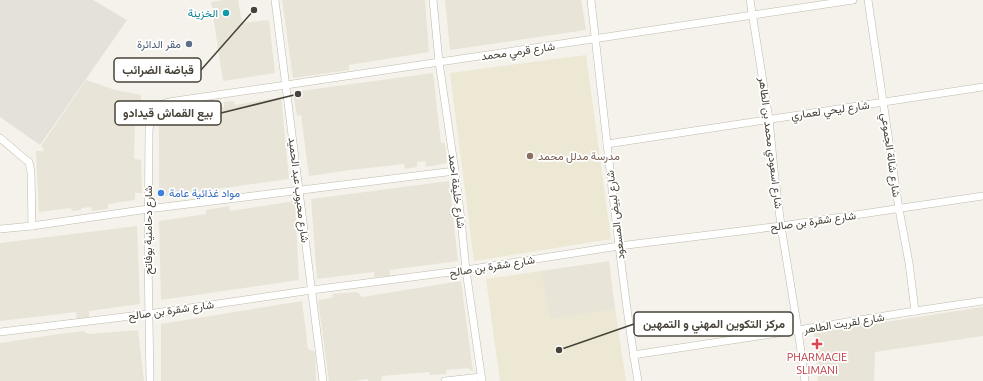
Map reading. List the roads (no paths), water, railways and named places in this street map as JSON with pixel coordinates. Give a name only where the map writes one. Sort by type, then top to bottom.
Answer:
[{"type":"street","name":"شارع محبوب عبد الحميد","points":[[275,0],[323,381]]},
{"type":"street","name":"شارع خليفة احمد","points":[[433,0],[439,62],[455,171],[466,270],[481,379]]},
{"type":"street","name":"شارع لبيض المسعود","points":[[591,0],[619,246],[633,355],[638,381]]},
{"type":"street","name":"شارع اسعودي محمد بن الطاهر","points":[[750,0],[769,120],[781,226],[805,381]]},
{"type":"street","name":"شارع قرمي محمد","points":[[182,100],[853,0]]},
{"type":"street","name":"شارع شالة الجموعي","points":[[868,0],[898,209],[916,311]]},
{"type":"street","name":"شارع ليحي لعماري","points":[[607,144],[983,87]]},
{"type":"street","name":"شارع دحامنية بوفاتح","points":[[150,381],[148,314],[148,209],[150,124],[154,110],[159,106],[167,102],[182,100]]},
{"type":"street","points":[[0,138],[26,160],[30,166],[32,226]]},
{"type":"street","points":[[0,229],[455,171]]},
{"type":"street","name":"شارع شقرة بن صالح","points":[[0,332],[148,314],[312,290],[466,270],[619,246],[781,226],[983,196]]},
{"type":"street","name":"شارع لقريت الطاهر","points":[[633,355],[983,301]]},
{"type":"street","points":[[445,381],[481,379]]},
{"type":"place","name":"قباضة الضرائب","points":[[254,10]]},
{"type":"place","name":"الخزينة","points":[[226,13]]},
{"type":"place","name":"مقر الدائرة","points":[[189,44]]},
{"type":"place","name":"بيع القماش قيدادو","points":[[298,94]]},
{"type":"place","name":"مدرسة مدلل محمد","points":[[530,156]]},
{"type":"place","name":"مواد غذائية عامة","points":[[161,193]]},
{"type":"place","name":"PHARMACIE SLIMANI","points":[[817,344]]},
{"type":"place","name":"مركز التكوين المهني و التمهين","points":[[559,350]]}]
